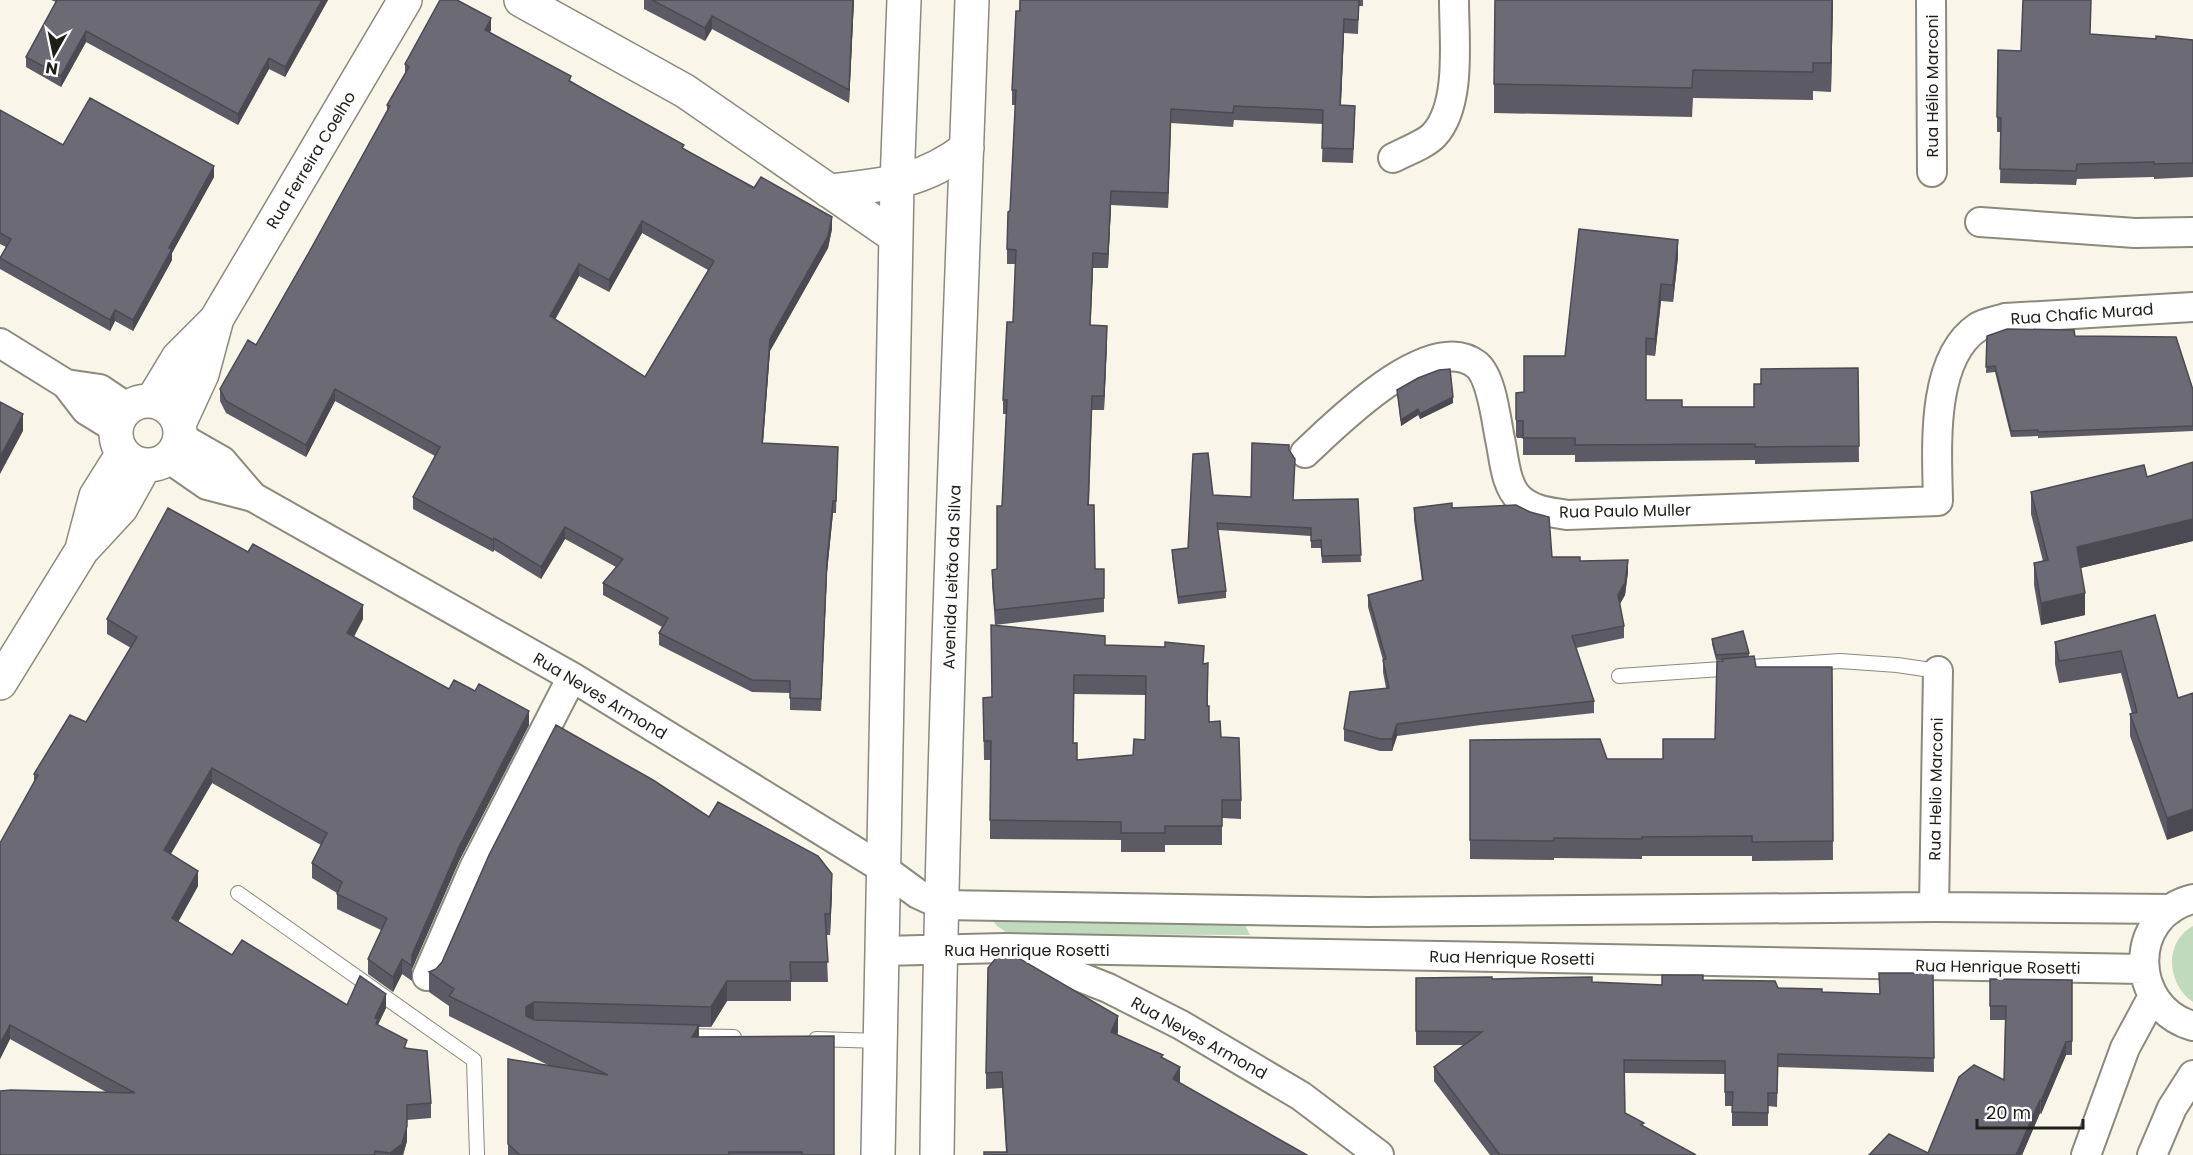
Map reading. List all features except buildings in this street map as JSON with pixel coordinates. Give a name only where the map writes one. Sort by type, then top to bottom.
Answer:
[{"type":"street","name":"Rua Ferreira Coelho","points":[[0,683],[82,550],[96,496],[202,374],[216,320],[405,0]]},
{"type":"street","points":[[521,0],[685,91],[896,237]]},
{"type":"street","points":[[878,1155],[897,183],[904,0]]},
{"type":"street","name":"Avenida Leitão da Silva","points":[[937,1155],[940,951],[972,0]]},
{"type":"street","points":[[1393,158],[1433,136],[1448,114],[1454,82],[1454,0]]},
{"type":"street","name":"Rua Hélio Marconi","points":[[1931,0],[1932,172]]},
{"type":"street","points":[[829,191],[897,183],[947,164],[967,148]]},
{"type":"street","points":[[1980,222],[2135,232],[2193,232]]},
{"type":"street","name":"Rua Chafic Murad","points":[[1938,501],[1937,430],[1946,377],[1956,350],[1979,326],[2005,318],[2193,307]]},
{"type":"street","name":"Rua Neves Armond","points":[[0,343],[66,384],[86,410],[149,434],[207,485],[253,497],[572,677],[884,869],[918,894],[942,905]]},
{"type":"street","name":"Rua Paulo Muller","points":[[1305,453],[1355,406],[1384,386],[1435,358],[1451,355],[1479,366],[1488,383],[1508,478],[1519,498],[1537,509],[1567,515],[1938,501]]},
{"type":"street","name":"Rua Helio Marconi","points":[[1934,907],[1938,671]]},
{"type":"street","points":[[427,976],[474,868],[572,677]]},
{"type":"street","points":[[942,905],[1368,912],[2182,904]]},
{"type":"street","points":[[2182,904],[2158,921],[2149,935],[2144,952],[2144,969],[2153,996],[2165,1012],[2182,1023],[2193,1026]]},
{"type":"street","name":"Rua Neves Armond","points":[[1005,948],[1108,987],[1182,1025],[1301,1096],[1378,1155]]},
{"type":"street","name":"Rua Henrique Rosetti","points":[[882,951],[1005,948],[2144,969]]},
{"type":"street","points":[[2086,1155],[2125,1048],[2153,996]]},
{"type":"street","points":[[2152,1155],[2172,1108],[2193,1075]]},
{"type":"lane","points":[[1619,675],[1840,661],[1897,665],[1938,671]]},
{"type":"lane","points":[[238,893],[474,1060],[477,1155]]},
{"type":"lane","points":[[665,1035],[749,1037]]},
{"type":"lane","points":[[796,1039],[880,1041]]},
{"type":"green space","points":[[999,911],[1240,915],[1250,935],[1009,934],[993,921]]},
{"type":"green space","points":[[2193,926],[2193,1002],[2178,985],[2172,964],[2177,943],[2183,933]]}]
